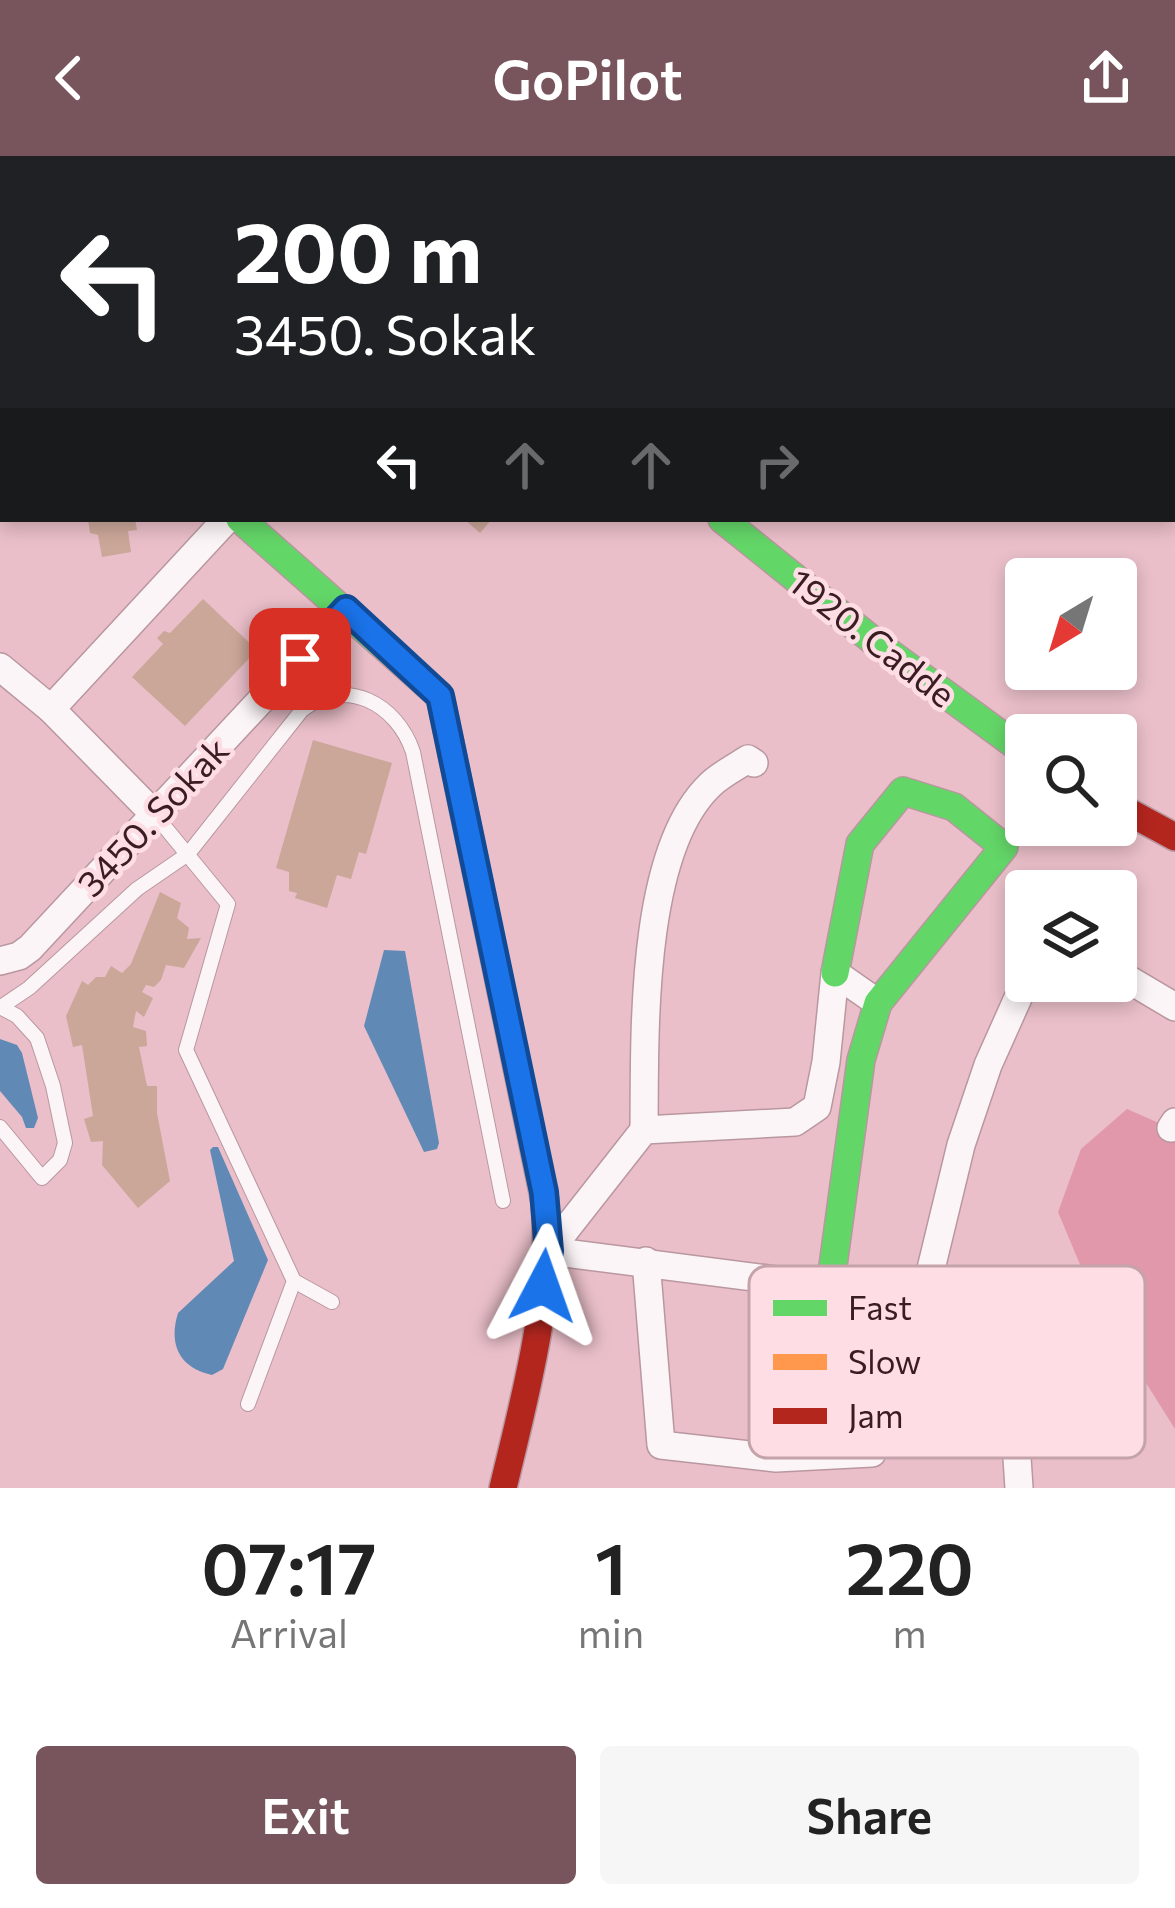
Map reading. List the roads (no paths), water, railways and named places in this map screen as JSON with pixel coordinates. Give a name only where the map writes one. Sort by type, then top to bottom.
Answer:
[{"type":"street","points":[[51,709],[223,522]]},
{"type":"street","points":[[244,522],[440,696],[544,1192],[549,1251],[503,1488]]},
{"type":"street","name":"1920. Cadde","points":[[726,522],[875,643],[1005,738]]},
{"type":"street","name":"3450. Sokak","points":[[0,961],[30,948],[346,609]]},
{"type":"street","points":[[0,667],[51,709],[155,815]]},
{"type":"street","points":[[549,1251],[644,1130],[645,1015],[654,921],[671,845],[709,785],[748,759],[754,763]]},
{"type":"street","points":[[644,1130],[795,1122],[817,1107],[835,973],[860,844],[903,791],[953,807],[1004,847],[878,1003],[861,1060],[833,1266]]},
{"type":"street","points":[[1137,817],[1175,837]]},
{"type":"street","points":[[835,973],[878,1003]]},
{"type":"street","points":[[1137,984],[1175,1007]]},
{"type":"street","points":[[932,1266],[961,1145],[988,1065],[1016,1002]]},
{"type":"street","points":[[549,1251],[749,1276]]},
{"type":"street","points":[[646,1261],[661,1444],[749,1455]]},
{"type":"street","points":[[1017,1458],[1019,1488]]},
{"type":"lane","points":[[0,1127],[42,1178],[60,1160],[65,1143],[43,1050],[29,1027],[0,1007],[28,988],[137,889],[188,854],[302,710],[334,694],[362,697],[387,710],[400,724],[413,752],[502,1201]]},
{"type":"lane","points":[[155,815],[228,904],[185,1050],[294,1281],[332,1302]]},
{"type":"lane","points":[[248,1404],[294,1281]]},
{"type":"water","points":[[384,950],[405,951],[437,1149],[424,1152],[364,1026]]},
{"type":"water","points":[[0,1039],[17,1045],[22,1053],[38,1118],[34,1128],[26,1128],[0,1091]]},
{"type":"water","points":[[213,1147],[218,1147],[268,1260],[223,1369],[212,1375],[192,1367],[179,1353],[175,1325],[178,1313],[234,1261]]}]
